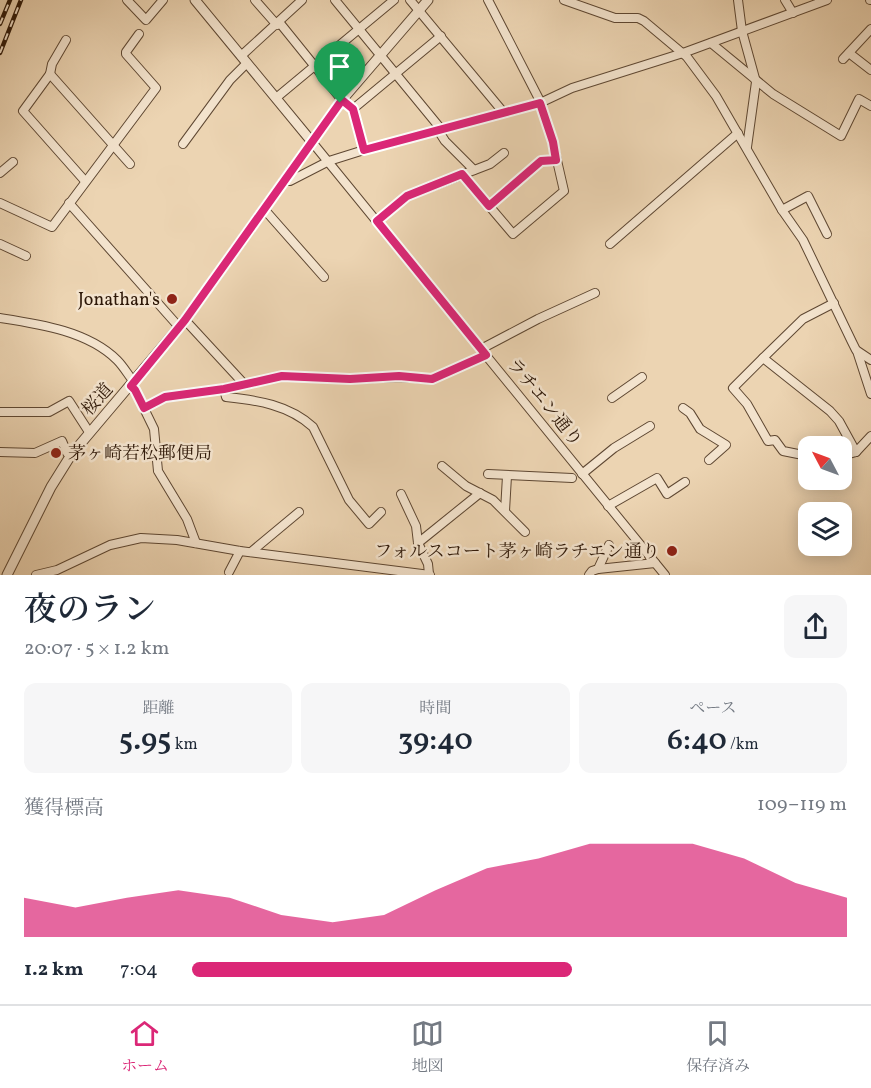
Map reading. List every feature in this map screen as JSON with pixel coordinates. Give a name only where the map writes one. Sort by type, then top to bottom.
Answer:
[{"type":"street","points":[[127,0],[146,20],[163,0]]},
{"type":"street","name":"ラチエン通り","points":[[195,0],[329,161],[665,575]]},
{"type":"street","points":[[255,0],[278,23],[342,100],[353,109],[364,150]]},
{"type":"street","points":[[183,144],[244,59],[302,0]]},
{"type":"street","points":[[335,0],[440,129],[445,141],[474,170]]},
{"type":"street","points":[[276,98],[394,0]]},
{"type":"street","points":[[411,0],[504,113]]},
{"type":"street","name":"桜道","points":[[7,575],[51,487],[71,455],[182,323],[342,100],[428,0]]},
{"type":"street","points":[[462,174],[513,234],[564,191],[553,142],[540,103],[527,73],[505,36],[488,0]]},
{"type":"street","points":[[564,0],[615,18],[638,18],[683,53],[716,96],[782,210],[803,240],[856,350],[871,394]]},
{"type":"street","points":[[738,0],[742,31],[756,82],[747,147]]},
{"type":"street","points":[[785,0],[793,13]]},
{"type":"street","points":[[284,180],[297,178],[329,161],[364,150],[540,103],[572,88],[683,53],[827,0]]},
{"type":"street","points":[[871,29],[846,56],[871,70]]},
{"type":"street","points":[[0,203],[52,227],[156,88],[126,54],[139,34]]},
{"type":"street","points":[[353,109],[441,36]]},
{"type":"street","points":[[66,40],[55,57],[50,74],[23,111],[85,181]]},
{"type":"street","points":[[711,43],[756,82],[841,136],[859,99],[871,106]]},
{"type":"street","points":[[50,74],[130,164]]},
{"type":"street","points":[[610,244],[738,133]]},
{"type":"street","points":[[377,221],[407,196],[490,164],[504,153]]},
{"type":"street","points":[[489,206],[541,161],[556,160]]},
{"type":"street","points":[[0,173],[13,162]]},
{"type":"street","points":[[782,210],[808,196],[827,234]]},
{"type":"street","points":[[69,203],[182,323],[245,385]]},
{"type":"street","points":[[264,208],[324,277]]},
{"type":"street","points":[[0,244],[26,256]]},
{"type":"street","points":[[144,408],[165,397],[224,389],[282,376],[350,379],[399,376],[432,379],[484,352],[538,319],[595,293]]},
{"type":"street","points":[[798,454],[783,451],[775,440],[768,441],[747,404],[733,388],[803,319],[834,303]]},
{"type":"street","points":[[0,318],[64,332],[96,344],[116,359],[132,384],[154,429],[158,471],[187,519],[196,543]]},
{"type":"street","points":[[856,350],[871,360]]},
{"type":"street","points":[[763,358],[830,411],[839,421],[856,452]]},
{"type":"street","points":[[612,398],[642,377]]},
{"type":"street","points":[[224,389],[226,397],[263,402],[307,421],[313,427],[355,509],[369,524],[381,512]]},
{"type":"street","points":[[0,412],[50,412],[69,401],[89,432]]},
{"type":"street","points":[[683,408],[690,413],[700,429],[726,446],[709,459]]},
{"type":"street","points":[[582,474],[614,448],[650,426]]},
{"type":"street","points":[[852,453],[856,452],[871,436]]},
{"type":"street","points":[[0,452],[35,453],[62,441],[67,453],[71,455]]},
{"type":"street","points":[[442,466],[466,486],[494,500],[525,532]]},
{"type":"street","points":[[488,474],[572,478]]},
{"type":"street","points":[[505,511],[507,476]]},
{"type":"street","points":[[608,506],[657,478],[667,494],[685,482]]},
{"type":"street","points":[[418,543],[480,493]]},
{"type":"street","points":[[36,575],[57,570],[110,545],[141,538],[196,543],[240,551],[429,575],[428,564],[418,543],[416,526],[401,494]]},
{"type":"street","points":[[251,552],[299,512]]},
{"type":"street","points":[[598,569],[609,545]]},
{"type":"street","points":[[229,572],[240,551]]},
{"type":"street","points":[[589,575],[598,569],[655,563]]},
{"type":"street","points":[[364,567],[370,575]]},
{"type":"railway","points":[[0,24],[10,0]]},
{"type":"railway","points":[[0,53],[21,0]]},
{"type":"place","name":"Jonathan's","points":[[172,299]]},
{"type":"place","name":"茅ヶ崎若松郵便局","points":[[56,453]]},
{"type":"place","name":"フォルスコート茅ヶ崎ラチエン通り","points":[[672,551]]},
{"type":"route","points":[[342,100],[353,109],[364,150],[540,103],[553,142],[556,160],[541,161],[489,206],[462,174],[414,192],[394,205],[377,221],[486,355],[432,379],[399,376],[350,379],[293,375],[272,377],[224,389],[165,397],[144,408],[131,386],[185,320],[340,103],[342,100]]}]
